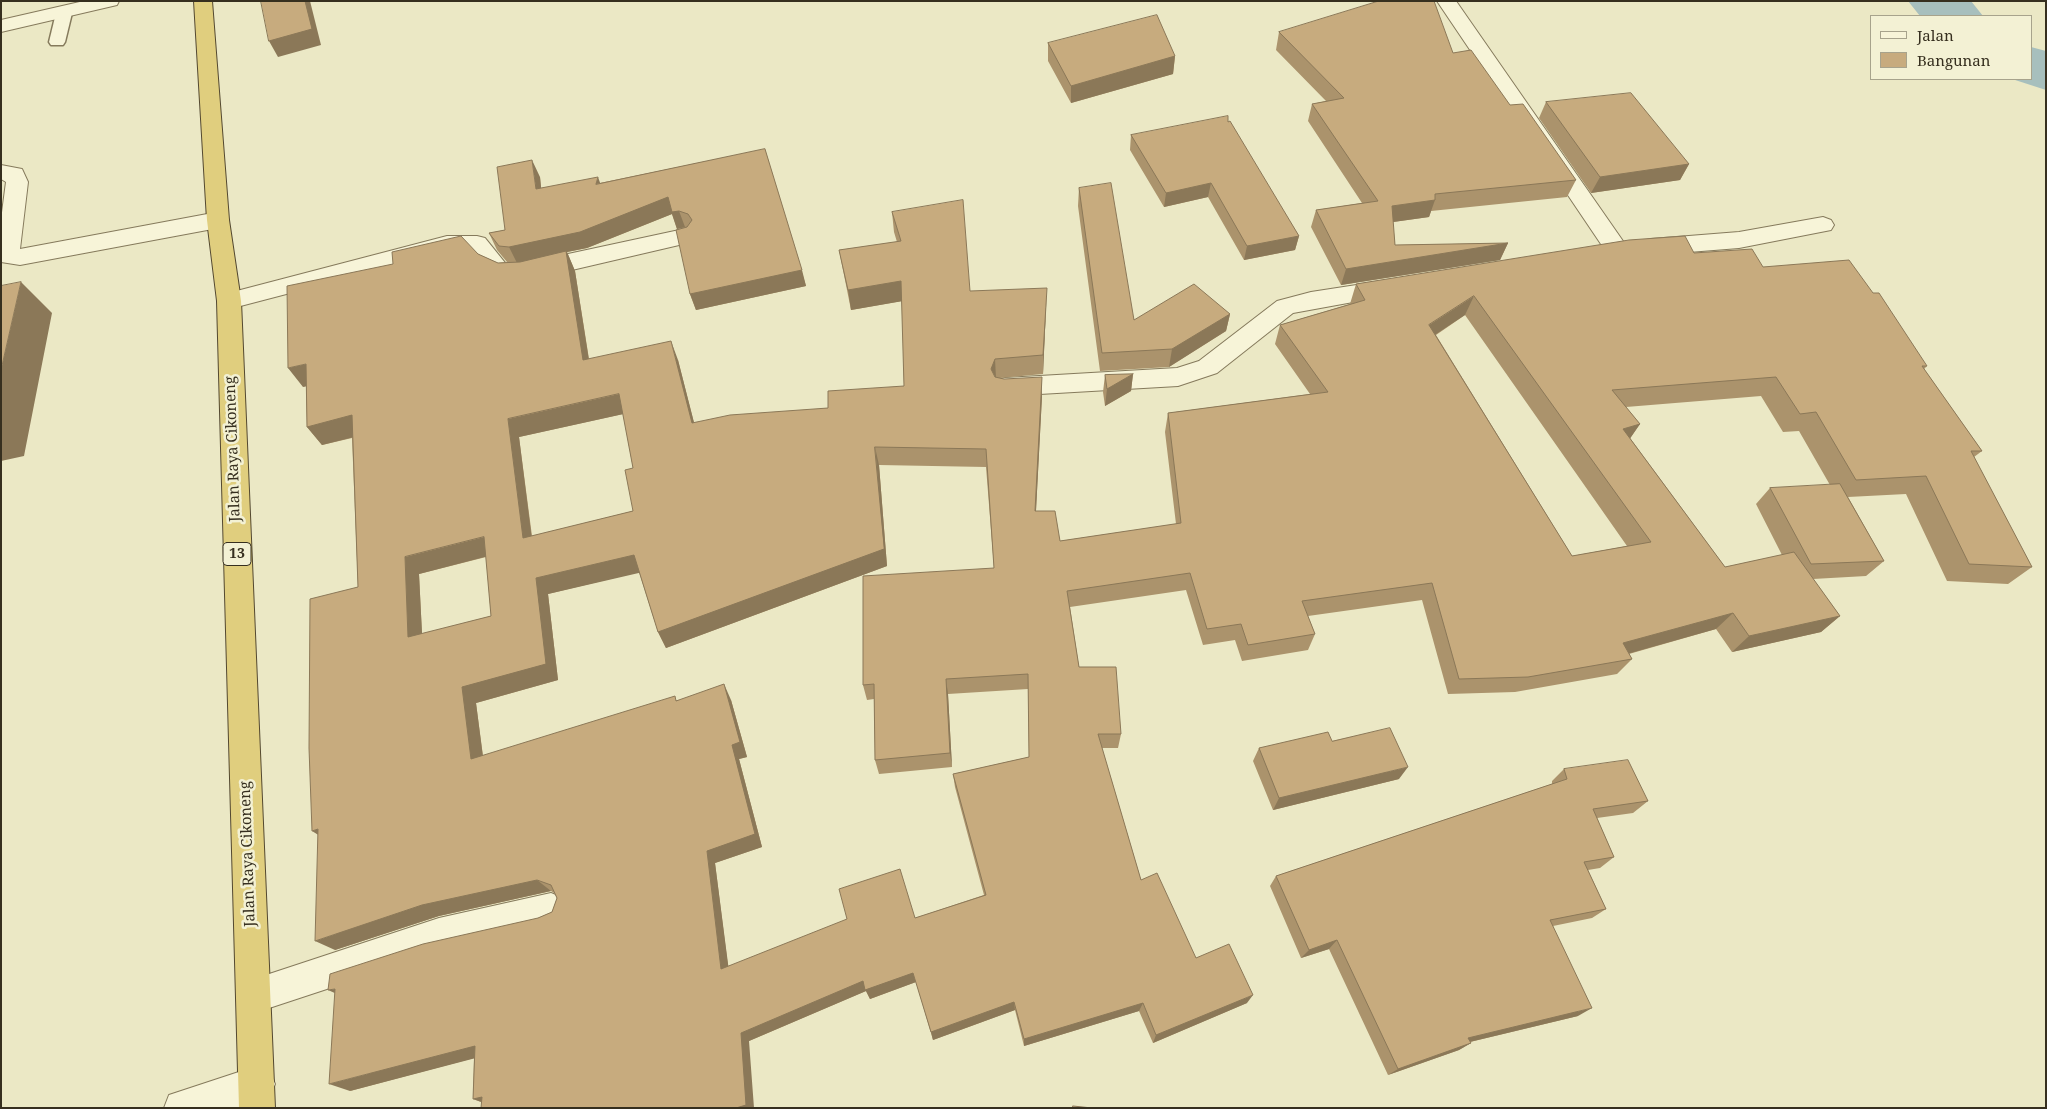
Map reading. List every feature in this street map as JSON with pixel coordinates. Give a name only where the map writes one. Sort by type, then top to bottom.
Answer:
[{"type":"highway","name":"Jalan Raya Cikoneng","points":[[203,1],[218,220],[229,301],[257,1096]]},
{"type":"street","points":[[1,26],[110,1]]},
{"type":"street","points":[[1446,1],[1617,250]]},
{"type":"street","points":[[1,172],[14,174],[17,182],[8,255],[10,257],[20,257],[218,220]]},
{"type":"street","points":[[1588,254],[1698,242],[1739,240],[1823,225]]},
{"type":"street","points":[[229,301],[447,244],[477,244],[495,269],[508,275],[530,272],[684,237]]},
{"type":"street","points":[[1005,387],[1178,377],[1208,367],[1285,307],[1311,300],[1409,284]]},
{"type":"street","points":[[254,996],[439,935],[551,910]]},
{"type":"street","points":[[182,1108],[257,1096]]},
{"type":"lane","points":[[57,42],[64,12]]},
{"type":"building","points":[[261,1],[305,1],[312,29],[269,41]]},
{"type":"building","points":[[1379,1],[1434,1],[1453,53],[1471,50],[1510,105],[1523,104],[1576,180],[1435,194],[1435,200],[1392,206],[1395,245],[1508,243],[1346,269],[1316,210],[1378,201],[1312,104],[1344,98],[1279,32]]},
{"type":"building","points":[[1157,15],[1175,56],[1071,86],[1048,43]]},
{"type":"building","points":[[1631,93],[1689,164],[1600,177],[1546,102]]},
{"type":"building","points":[[1228,116],[1228,122],[1230,121],[1299,236],[1247,246],[1211,183],[1166,193],[1131,135]]},
{"type":"building","points":[[765,149],[802,270],[690,294],[676,230],[687,227],[692,220],[688,214],[679,211],[672,212],[668,197],[580,232],[509,247],[499,246],[489,233],[505,230],[497,167],[532,160],[536,189],[598,177],[596,184]]},
{"type":"building","points":[[1111,183],[1134,320],[1194,284],[1230,314],[1172,349],[1102,353],[1079,188]]},
{"type":"building","points":[[963,200],[970,291],[1047,288],[1043,355],[995,359],[991,369],[995,377],[1004,379],[1042,377],[1035,511],[1055,511],[1060,541],[1181,523],[1168,413],[1328,392],[1280,325],[1365,300],[1356,284],[1629,240],[1685,236],[1694,253],[1752,249],[1763,267],[1849,260],[1873,293],[1879,293],[1927,366],[1922,366],[1982,451],[1971,451],[2032,567],[1969,564],[1926,476],[1856,480],[1816,412],[1800,414],[1776,377],[1612,390],[1640,424],[1623,429],[1725,567],[1794,552],[1840,616],[1749,636],[1733,613],[1623,643],[1632,659],[1528,677],[1459,679],[1432,583],[1302,601],[1315,634],[1248,645],[1241,624],[1207,629],[1190,573],[1067,591],[1079,667],[1116,667],[1121,734],[1098,734],[1141,880],[1157,873],[1196,958],[1229,944],[1253,995],[1156,1035],[1143,1003],[1024,1039],[1014,1002],[931,1032],[913,973],[865,990],[863,981],[741,1033],[746,1105],[736,1108],[481,1108],[482,1097],[473,1099],[475,1046],[329,1084],[335,989],[328,990],[330,974],[423,944],[538,918],[552,912],[557,898],[551,885],[537,880],[422,905],[315,941],[318,829],[312,831],[309,748],[310,599],[358,587],[352,415],[307,427],[306,364],[288,368],[287,286],[393,264],[392,252],[461,236],[478,254],[498,263],[520,262],[566,251],[583,360],[671,341],[692,423],[730,415],[828,408],[828,391],[904,386],[901,281],[848,290],[839,250],[901,241],[892,212]],"holes":[[[1474,296],[1651,542],[1572,556],[1429,325]],[[619,394],[633,468],[625,470],[633,511],[523,538],[508,419]],[[875,447],[986,449],[994,568],[863,576],[863,685],[874,684],[875,760],[950,753],[946,679],[1028,674],[1029,757],[953,774],[986,895],[915,918],[900,869],[839,889],[847,919],[721,969],[707,851],[755,834],[732,745],[740,742],[724,684],[676,701],[675,696],[471,759],[462,687],[546,664],[536,578],[634,555],[658,632],[884,549]],[[484,537],[491,616],[408,637],[405,557]]]},
{"type":"building","points":[[21,282],[1,370],[1,286]]},
{"type":"building","points":[[1133,374],[1107,389],[1105,375]]},
{"type":"building","points":[[1840,484],[1884,561],[1811,564],[1770,488]]},
{"type":"building","points":[[1390,728],[1408,767],[1279,798],[1259,748],[1328,732],[1332,741]]},
{"type":"building","points":[[1628,760],[1648,801],[1593,809],[1614,857],[1584,862],[1606,909],[1550,920],[1592,1008],[1468,1038],[1471,1043],[1398,1069],[1337,940],[1309,950],[1276,876],[1567,779],[1564,769]]},
{"type":"building","points":[[1073,1106],[1092,1108],[1073,1108]]},
{"type":"waterway","points":[[1936,1],[1953,15]]},
{"type":"waterway","points":[[2032,65],[2046,72]]}]
